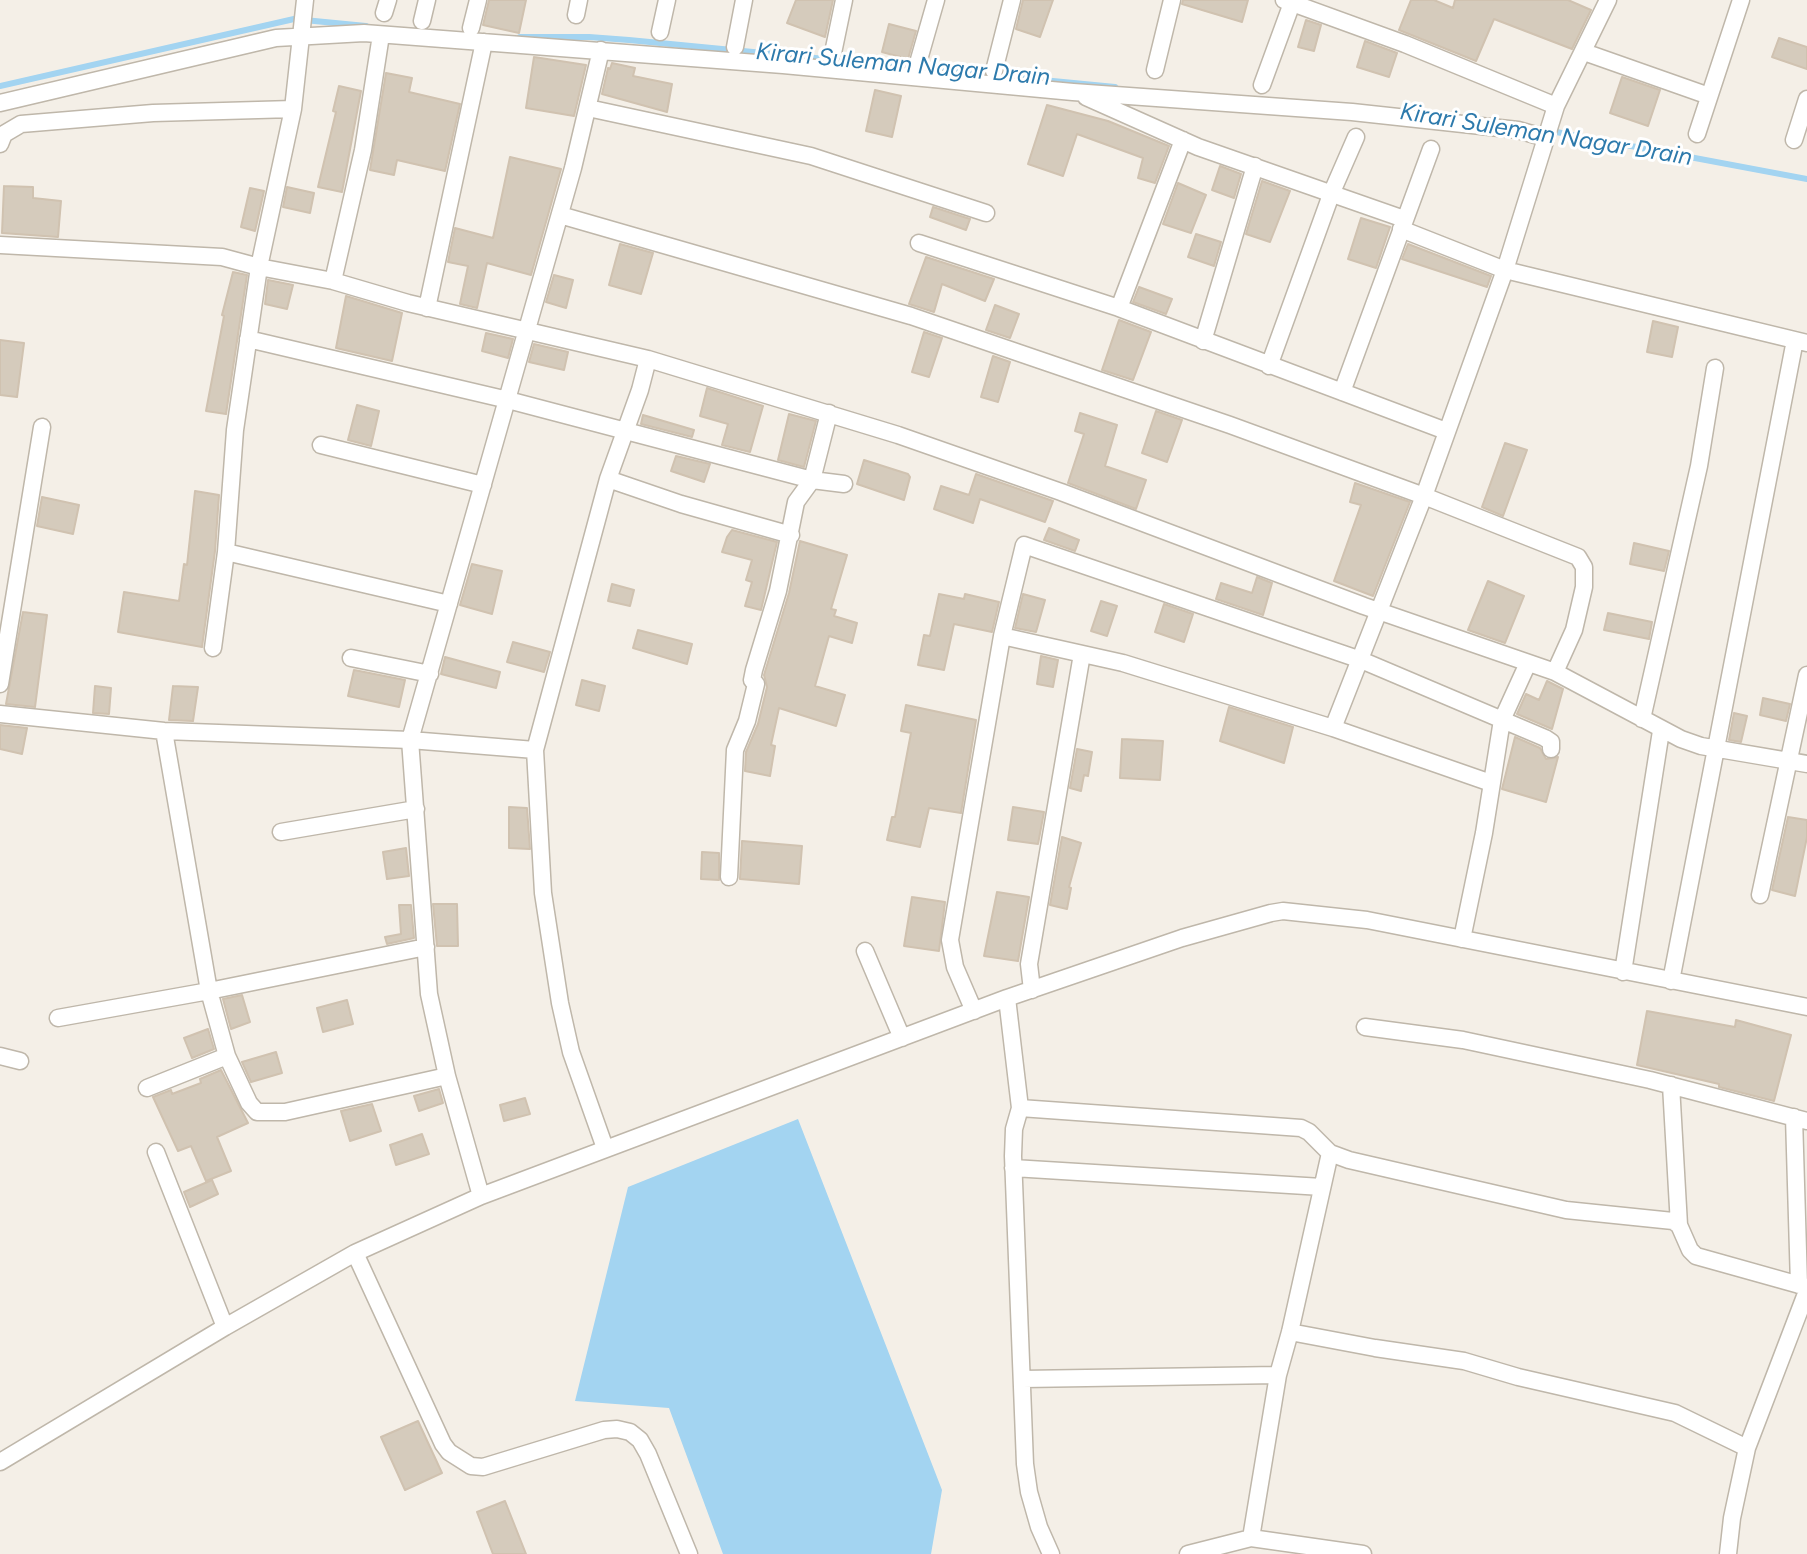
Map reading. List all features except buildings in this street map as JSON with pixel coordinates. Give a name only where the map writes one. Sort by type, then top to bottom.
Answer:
[{"type":"street","points":[[422,21],[427,0]]},
{"type":"street","points":[[471,28],[478,0]]},
{"type":"street","points":[[660,32],[667,0]]},
{"type":"street","points":[[735,47],[744,0]]},
{"type":"street","points":[[833,53],[844,0]]},
{"type":"street","points":[[918,63],[936,0]]},
{"type":"street","points":[[994,71],[1012,0]]},
{"type":"street","points":[[1155,70],[1172,0]]},
{"type":"street","points":[[1697,134],[1741,0]]},
{"type":"street","points":[[1333,728],[1424,496],[1505,270],[1556,106],[1584,52],[1604,1]]},
{"type":"street","points":[[1262,85],[1288,2],[1405,44],[1556,106]]},
{"type":"street","points":[[213,648],[226,552],[235,430],[248,339],[259,267],[293,109],[305,5]]},
{"type":"street","points":[[0,103],[303,32],[601,50],[1548,132]]},
{"type":"street","points":[[333,281],[363,150],[381,35]]},
{"type":"street","points":[[427,308],[484,42]]},
{"type":"street","points":[[481,1196],[447,1076],[429,994],[410,740],[560,215],[601,50]]},
{"type":"street","points":[[1584,52],[1709,96]]},
{"type":"street","points":[[1073,92],[1183,140],[1332,192],[1505,270],[1801,342],[1671,981]]},
{"type":"street","points":[[1794,140],[1807,99]]},
{"type":"street","points":[[588,108],[811,156],[986,213]]},
{"type":"street","points":[[0,144],[4,134],[21,124],[153,113],[293,109]]},
{"type":"street","points":[[1269,366],[1332,192],[1356,137]]},
{"type":"street","points":[[1119,308],[1183,140]]},
{"type":"street","points":[[1342,392],[1431,149]]},
{"type":"street","points":[[1203,341],[1255,166]]},
{"type":"street","points":[[560,215],[911,316],[1230,425],[1424,496],[1578,557],[1584,567],[1584,587],[1574,630],[1555,672]]},
{"type":"street","points":[[919,243],[1119,308],[1446,431]]},
{"type":"street","points":[[0,245],[222,257],[333,281],[427,308],[648,359],[829,413],[1061,492],[1220,554],[1555,672],[1661,731],[1701,746],[1799,762]]},
{"type":"street","points":[[248,339],[508,400],[812,480],[844,484]]},
{"type":"street","points":[[605,1148],[571,1052],[560,1003],[543,893],[535,750],[608,479],[648,359]]},
{"type":"street","points":[[1642,719],[1699,466],[1715,368]]},
{"type":"street","points":[[729,877],[735,750],[747,721],[756,684],[752,680],[754,670],[778,591],[796,502],[812,480],[829,413]]},
{"type":"street","points":[[0,684],[42,427]]},
{"type":"street","points":[[321,445],[483,485]]},
{"type":"street","points":[[608,479],[681,504],[791,535]]},
{"type":"street","points":[[974,1011],[955,967],[950,940],[1002,636],[1024,545],[1361,660],[1545,738],[1551,742],[1551,749]]},
{"type":"street","points":[[226,552],[449,604]]},
{"type":"street","points":[[1002,636],[1123,663],[1333,728],[1491,783]]},
{"type":"street","points":[[1032,990],[1029,964],[1082,654]]},
{"type":"street","points":[[351,658],[430,674]]},
{"type":"street","points":[[1462,939],[1484,833],[1502,720],[1528,663]]},
{"type":"street","points":[[1760,895],[1799,762],[1807,675]]},
{"type":"street","points":[[0,714],[164,731],[410,740],[535,750]]},
{"type":"street","points":[[164,731],[209,991],[227,1056],[249,1103],[257,1112],[267,1114],[447,1076]]},
{"type":"street","points":[[1623,972],[1661,731]]},
{"type":"street","points":[[281,832],[416,809]]},
{"type":"street","points":[[0,1462],[355,1253],[481,1196],[1007,998],[1182,938],[1283,911],[1367,920],[1807,1007]]},
{"type":"street","points":[[58,1018],[426,947]]},
{"type":"street","points":[[865,951],[902,1038]]},
{"type":"street","points":[[1007,998],[1020,1108],[1014,1129],[1013,1168],[1025,1464],[1039,1527],[1051,1554]]},
{"type":"street","points":[[1365,1027],[1463,1040],[1671,1085],[1800,1119],[1804,1288],[1747,1448],[1732,1518],[1728,1554]]},
{"type":"street","points":[[0,1056],[20,1061]]},
{"type":"street","points":[[147,1088],[227,1056]]},
{"type":"street","points":[[1671,1085],[1679,1225],[1690,1250],[1696,1256],[1804,1288]]},
{"type":"street","points":[[1020,1108],[1301,1128],[1330,1153],[1349,1160],[1566,1210],[1666,1220],[1679,1225]]},
{"type":"street","points":[[156,1152],[225,1327]]},
{"type":"street","points":[[1251,1538],[1278,1375],[1330,1153]]},
{"type":"street","points":[[1013,1168],[1322,1187]]},
{"type":"street","points":[[355,1253],[449,1452],[471,1466],[483,1467],[604,1430],[630,1432],[640,1440],[648,1454],[689,1554]]},
{"type":"street","points":[[1290,1332],[1464,1361],[1518,1377],[1675,1413],[1747,1448]]},
{"type":"street","points":[[1023,1379],[1278,1375]]},
{"type":"street","points":[[1188,1554],[1251,1538],[1363,1554]]},
{"type":"water","points":[[798,1119],[942,1490],[931,1554],[723,1554],[669,1408],[575,1401],[628,1187]]},
{"type":"waterway","name":"Kirari Suleman Nagar Drain","points":[[0,86],[294,19],[366,26]]},
{"type":"waterway","name":"Kirari Suleman Nagar Drain","points":[[520,37],[629,40],[1115,87]]},
{"type":"waterway","name":"Kirari Suleman Nagar Drain","points":[[1551,131],[1807,179]]}]
